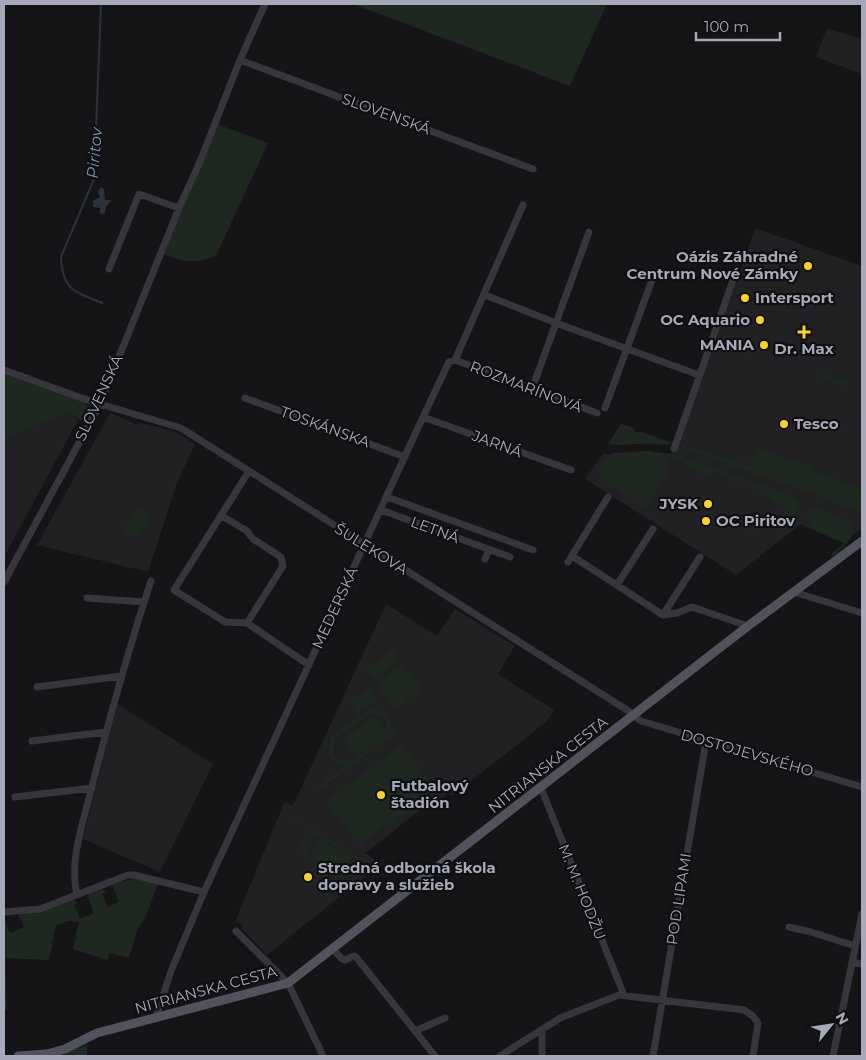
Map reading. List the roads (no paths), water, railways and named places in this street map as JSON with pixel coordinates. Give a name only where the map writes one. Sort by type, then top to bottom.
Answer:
[{"type":"main road","name":"NITRIANSKA CESTA","points":[[18,1056],[47,1054],[65,1049],[97,1033],[288,983],[748,626],[862,541]]},
{"type":"street","name":"SLOVENSKÁ","points":[[4,582],[100,404],[264,4]]},
{"type":"street","name":"SLOVENSKÁ","points":[[240,60],[532,169]]},
{"type":"street","points":[[109,270],[138,194],[179,208]]},
{"type":"street","name":"MEDERSKÁ","points":[[156,1017],[171,971],[204,892],[449,362],[456,360],[523,205]]},
{"type":"street","points":[[532,389],[589,232]]},
{"type":"street","points":[[605,408],[655,272]]},
{"type":"street","points":[[674,449],[733,280]]},
{"type":"street","points":[[485,295],[699,375]]},
{"type":"street","name":"ROZMARÍNOVÁ","points":[[456,360],[597,414]]},
{"type":"street","name":"ŠULEKOVA","points":[[4,370],[100,404],[181,428],[634,716]]},
{"type":"street","name":"TOSKÁNSKA","points":[[245,398],[405,457]]},
{"type":"street","name":"JARNÁ","points":[[423,417],[571,470]]},
{"type":"street","points":[[249,471],[174,590],[225,622],[247,623],[309,665]]},
{"type":"street","points":[[387,497],[533,550]]},
{"type":"street","points":[[608,497],[570,559],[662,614],[669,615],[692,607],[748,626]]},
{"type":"street","name":"LETNÁ","points":[[381,510],[510,558]]},
{"type":"street","points":[[222,516],[247,531],[253,539],[281,557],[283,566],[247,623]]},
{"type":"street","points":[[617,586],[653,528]]},
{"type":"street","points":[[485,559],[489,550]]},
{"type":"street","points":[[662,614],[700,556]]},
{"type":"street","points":[[77,895],[74,881],[77,846],[121,676],[151,581]]},
{"type":"street","points":[[794,592],[862,613]]},
{"type":"street","points":[[87,598],[144,602]]},
{"type":"street","points":[[670,602],[674,610],[680,612]]},
{"type":"street","points":[[37,687],[121,676]]},
{"type":"street","name":"DOSTOJEVSKÉHO","points":[[634,716],[641,721],[862,787]]},
{"type":"street","points":[[32,741],[106,732]]},
{"type":"street","name":"POD LIPAMI","points":[[653,1056],[706,741]]},
{"type":"street","points":[[15,796],[92,788]]},
{"type":"street","name":"M. M. HODŽU","points":[[541,788],[624,996]]},
{"type":"street","points":[[4,912],[40,909],[120,878],[134,875],[204,892]]},
{"type":"street","points":[[833,1056],[862,914]]},
{"type":"street","points":[[789,927],[856,946]]},
{"type":"street","points":[[236,931],[288,983],[323,1056]]},
{"type":"street","points":[[333,949],[345,960],[356,957],[435,1056]]},
{"type":"street","points":[[852,962],[862,964]]},
{"type":"street","points":[[500,1056],[560,1018],[619,995],[744,1010],[753,1016],[758,1023],[754,1056]]},
{"type":"street","points":[[415,1031],[445,1018]]},
{"type":"street","points":[[542,1030],[542,1056]]},
{"type":"waterway","name":"Piritov","points":[[101,4],[94,179],[61,257],[64,277],[67,283],[77,292],[102,303]]},
{"type":"place","name":"Oázis Záhradné Centrum Nové Zámky","points":[[808,266]]},
{"type":"place","name":"Intersport","points":[[745,298]]},
{"type":"place","name":"OC Aquario","points":[[760,320]]},
{"type":"place","name":"Dr. Max","points":[[804,332]]},
{"type":"place","name":"MANIA","points":[[764,345]]},
{"type":"place","name":"Tesco","points":[[784,424]]},
{"type":"place","name":"JYSK","points":[[708,504]]},
{"type":"place","name":"OC Piritov","points":[[706,521]]},
{"type":"place","name":"Futbalový štadión","points":[[381,795]]},
{"type":"place","name":"Stredná odborná škola dopravy a služieb","points":[[308,877]]}]
